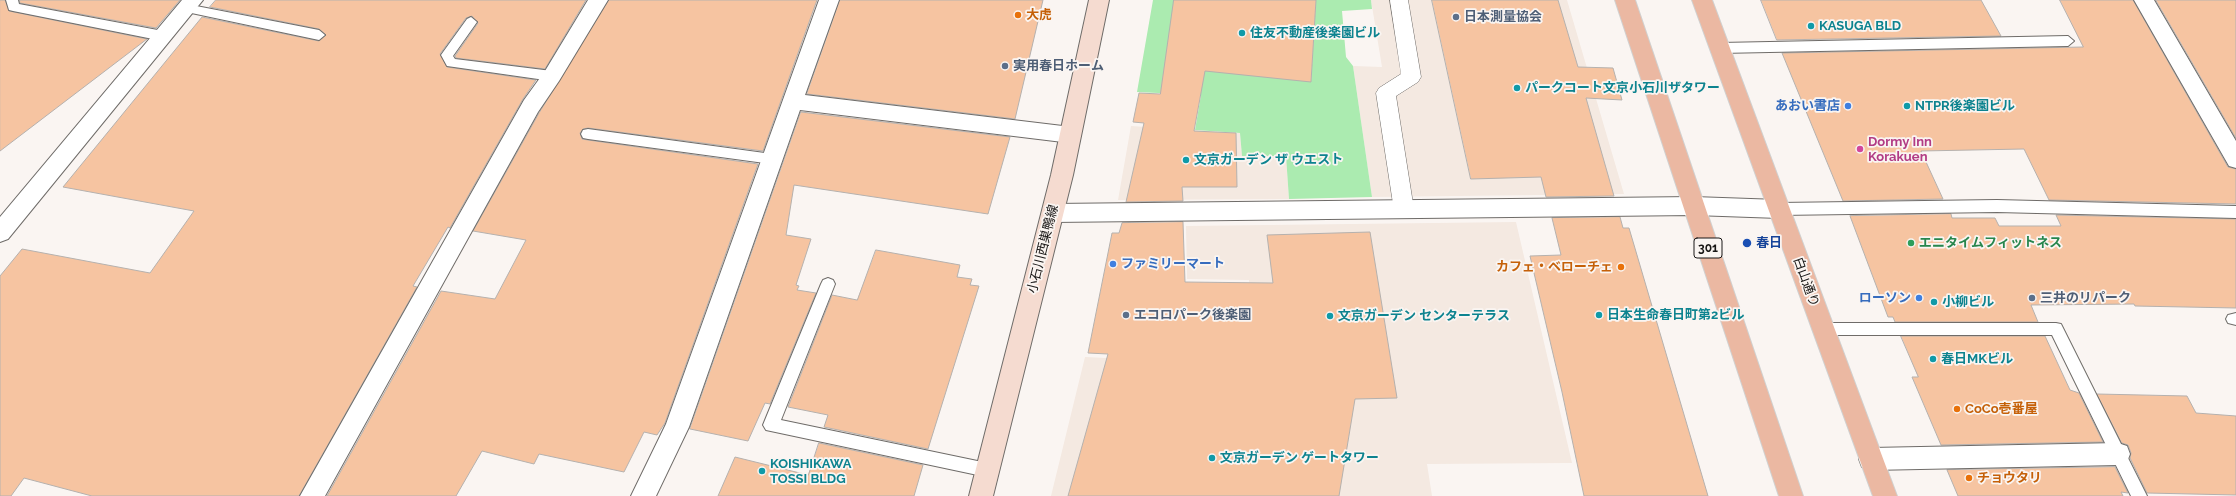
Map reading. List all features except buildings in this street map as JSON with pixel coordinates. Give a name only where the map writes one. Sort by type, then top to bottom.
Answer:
[{"type":"main road","name":"小石川西巣鴨線","points":[[981,496],[1053,213],[1071,136],[1099,0]]},
{"type":"main road","name":"301","points":[[1625,0],[1791,496]]},
{"type":"main road","name":"白山通り","points":[[1702,0],[1885,496]]},
{"type":"street","points":[[312,496],[530,106],[552,76],[598,0]]},
{"type":"street","points":[[643,496],[678,426],[829,0]]},
{"type":"street","points":[[1399,0],[1411,77],[1386,93],[1404,210]]},
{"type":"street","points":[[2144,0],[2236,160]]},
{"type":"street","points":[[0,233],[189,4]]},
{"type":"street","points":[[794,101],[1071,136]]},
{"type":"street","points":[[1053,213],[1694,206],[1779,209]]},
{"type":"street","points":[[1871,459],[2118,454]]},
{"type":"lane","points":[[12,0],[13,6],[163,36]]},
{"type":"lane","points":[[189,4],[319,35]]},
{"type":"lane","points":[[471,22],[447,55],[451,63],[552,76]]},
{"type":"lane","points":[[1720,48],[2068,41]]},
{"type":"lane","points":[[588,134],[772,160]]},
{"type":"lane","points":[[1779,209],[1997,206],[2236,212]]},
{"type":"lane","points":[[828,284],[771,425],[987,470]]},
{"type":"lane","points":[[1824,329],[2056,329],[2138,496]]},
{"type":"shaded area","points":[[1371,0],[1567,0],[1624,194],[1372,197],[1353,66],[1382,67]]},
{"type":"shaded area","points":[[1131,126],[1240,133],[1242,156],[1286,156],[1289,199],[1118,200]]},
{"type":"shaded area","points":[[1516,222],[1572,463],[1427,464],[1432,496],[1051,496],[1085,357],[1254,365],[1249,280],[1187,279],[1186,226]]},
{"type":"green space","points":[[1153,0],[1174,0],[1311,81],[1316,0],[1371,0],[1372,9],[1342,11],[1346,57],[1353,66],[1372,197],[1289,199],[1286,156],[1242,156],[1240,133],[1195,130],[1201,95],[1137,92]]},
{"type":"place","name":"大虎","points":[[1018,15]]},
{"type":"place","name":"日本測量協会","points":[[1456,17]]},
{"type":"place","name":"KASUGA BLD","points":[[1811,26]]},
{"type":"place","name":"住友不動産後楽園ビル","points":[[1242,33]]},
{"type":"place","name":"実用春日ホーム","points":[[1005,66]]},
{"type":"place","name":"パークコート文京小石川ザタワー","points":[[1517,88]]},
{"type":"place","name":"あおい書店","points":[[1848,106]]},
{"type":"place","name":"NTPR後楽園ビル","points":[[1907,106]]},
{"type":"place","name":"Dormy Inn Korakuen","points":[[1860,149]]},
{"type":"place","name":"文京ガーデン ザ ウエスト","points":[[1186,160]]},
{"type":"place","name":"春日","points":[[1747,243]]},
{"type":"place","name":"エニタイムフィットネス","points":[[1911,243]]},
{"type":"place","name":"ファミリーマート","points":[[1113,264]]},
{"type":"place","name":"カフェ・ベローチェ","points":[[1621,267]]},
{"type":"place","name":"ローソン","points":[[1919,298]]},
{"type":"place","name":"三井のリパーク","points":[[2032,298]]},
{"type":"place","name":"小柳ビル","points":[[1934,302]]},
{"type":"place","name":"エコロパーク後楽園","points":[[1126,315]]},
{"type":"place","name":"日本生命春日町第2ビル","points":[[1599,315]]},
{"type":"place","name":"文京ガーデン センターテラス","points":[[1330,316]]},
{"type":"place","name":"春日MKビル","points":[[1933,359]]},
{"type":"place","name":"CoCo壱番屋","points":[[1957,409]]},
{"type":"place","name":"文京ガーデン ゲートタワー","points":[[1212,458]]},
{"type":"place","name":"KOISHIKAWA TOSSI BLDG","points":[[762,471]]},
{"type":"place","name":"チョウタリ","points":[[1969,478]]}]
